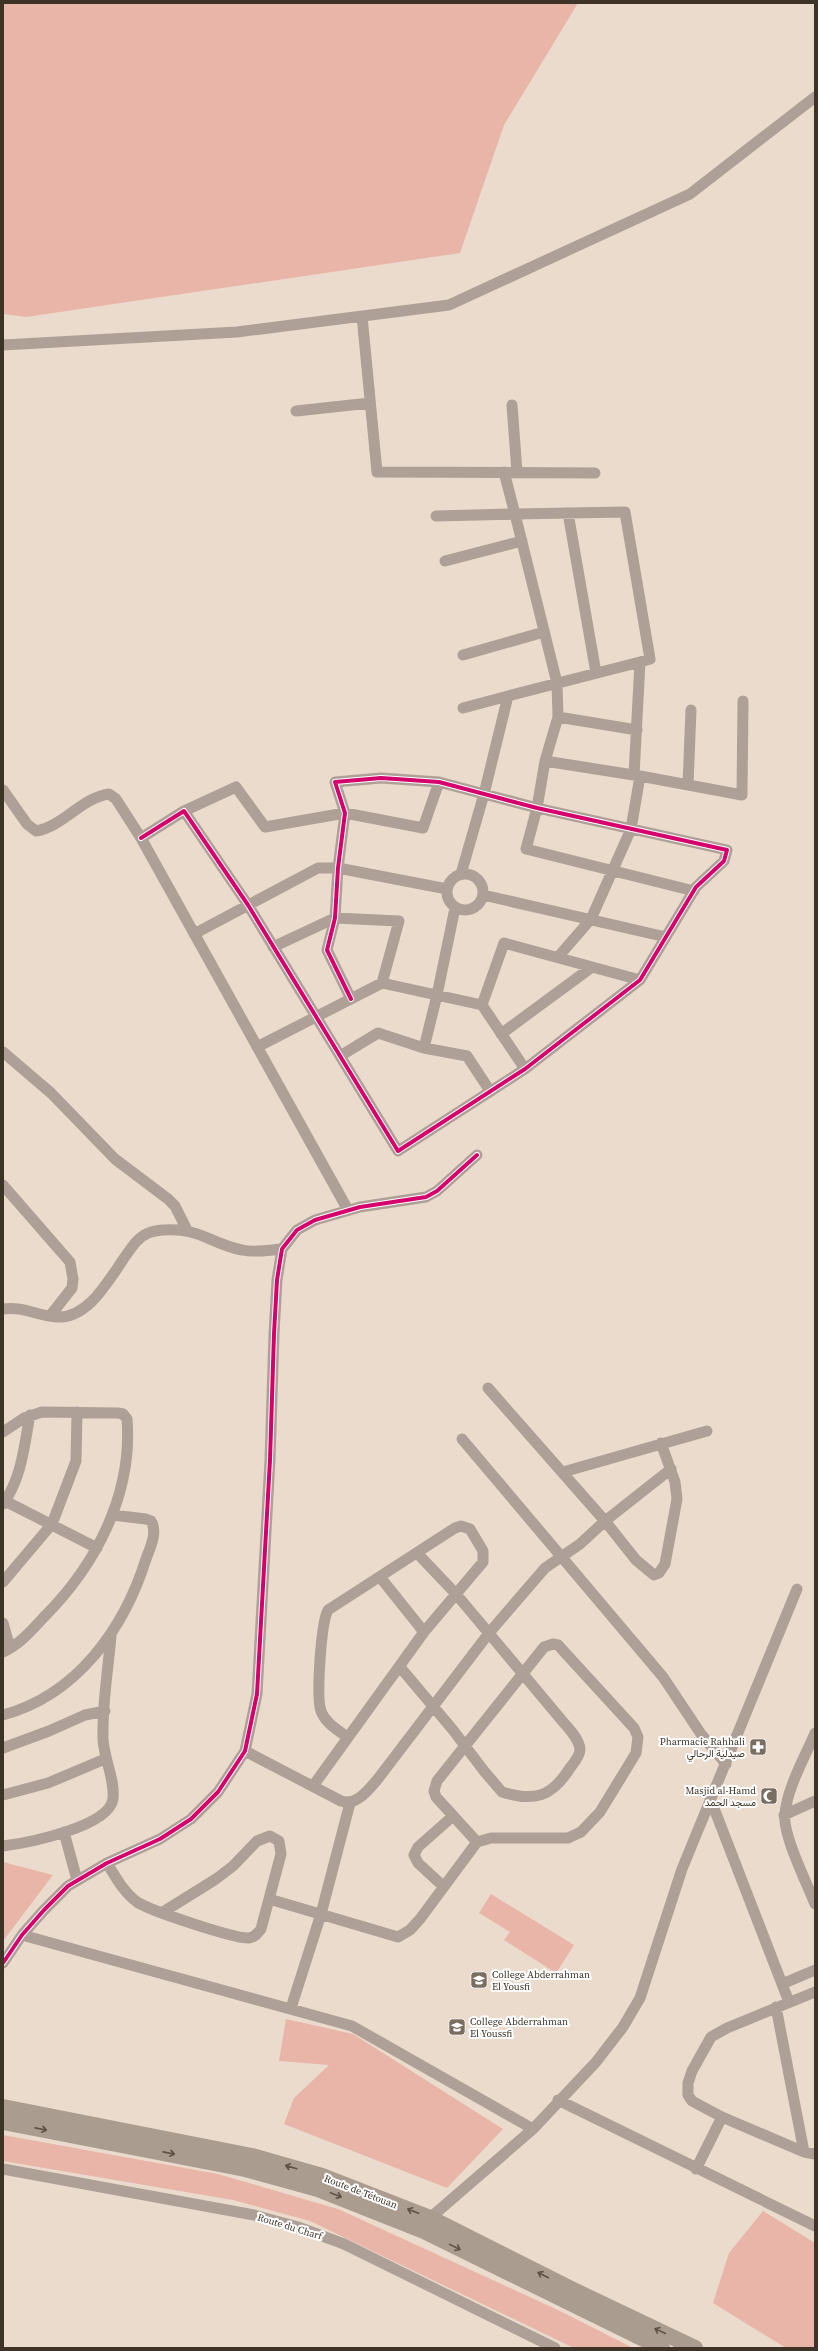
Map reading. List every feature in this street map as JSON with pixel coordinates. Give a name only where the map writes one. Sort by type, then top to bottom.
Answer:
[{"type":"highway","name":"Route de Tétouan","points":[[3,2107],[252,2156],[322,2176],[430,2218],[569,2288],[695,2348]]},
{"type":"highway","name":"Route de Tétouan","points":[[3,2122],[238,2167],[318,2189],[424,2231],[662,2348]]},
{"type":"street","points":[[3,345],[236,332],[449,305],[690,194],[815,97]]},
{"type":"street","points":[[362,316],[377,472],[595,473]]},
{"type":"street","points":[[296,411],[370,403]]},
{"type":"street","points":[[512,405],[517,472]]},
{"type":"street","points":[[504,472],[557,683],[558,717],[545,761],[537,808],[526,849],[694,891]]},
{"type":"street","points":[[436,516],[625,512],[650,659],[463,708]]},
{"type":"street","points":[[568,513],[596,674]]},
{"type":"street","points":[[445,561],[522,540]]},
{"type":"street","points":[[463,655],[544,632]]},
{"type":"street","points":[[558,957],[591,919],[631,829],[637,775],[636,730],[640,662]]},
{"type":"street","points":[[461,874],[484,794],[508,696]]},
{"type":"street","points":[[545,761],[637,775],[742,795],[743,701]]},
{"type":"street","points":[[688,785],[691,710]]},
{"type":"street","points":[[558,717],[636,730]]},
{"type":"street","points":[[184,811],[248,905],[398,1151],[525,1069],[640,980],[694,891],[724,861],[727,850],[537,808],[439,782],[381,778],[335,782],[345,814],[338,868],[335,918],[327,950],[351,999]]},
{"type":"street","points":[[141,838],[184,811],[236,787],[265,827],[345,814],[423,828],[439,782]]},
{"type":"street","points":[[3,790],[27,824],[36,831],[48,829],[99,796],[108,794],[116,799],[141,838],[348,1210]]},
{"type":"street","points":[[194,934],[318,868],[338,868],[447,889]]},
{"type":"street","points":[[461,874],[470,875],[478,879],[482,887],[483,895],[479,903],[472,909],[463,910],[455,908],[447,896],[447,889],[455,877],[461,874]]},
{"type":"street","points":[[483,895],[666,937]]},
{"type":"street","points":[[424,1048],[437,995],[455,908]]},
{"type":"street","points":[[273,947],[335,918],[399,921],[382,983]]},
{"type":"street","points":[[482,1005],[504,943],[640,980]]},
{"type":"street","points":[[502,1034],[592,967]]},
{"type":"street","points":[[257,1047],[382,983],[482,1005],[525,1069]]},
{"type":"street","points":[[340,1056],[378,1033],[424,1048],[467,1056],[490,1091]]},
{"type":"street","points":[[3,1052],[51,1093],[115,1159],[168,1199],[175,1206],[187,1230]]},
{"type":"street","points":[[3,1963],[22,1935],[53,1900],[77,1880],[107,1863],[160,1839],[191,1819],[218,1792],[245,1750],[258,1694],[270,1460],[274,1326],[277,1280],[282,1249],[297,1230],[315,1220],[348,1210],[426,1197],[445,1184],[477,1155]]},
{"type":"street","points":[[3,1186],[70,1262],[73,1279],[72,1288],[50,1316]]},
{"type":"street","points":[[3,1309],[26,1309],[50,1316],[65,1317],[85,1308],[109,1280],[126,1253],[144,1235],[154,1231],[187,1230],[241,1250],[253,1252],[282,1249]]},
{"type":"street","points":[[488,1388],[563,1472],[647,1571],[654,1576],[659,1573],[667,1555],[677,1498],[675,1482],[661,1443]]},
{"type":"street","points":[[3,1432],[30,1415],[42,1412],[123,1414],[127,1419],[127,1456],[121,1486],[112,1515],[97,1548],[70,1589],[25,1637],[7,1650],[3,1623]]},
{"type":"street","points":[[3,1582],[52,1524],[76,1461],[76,1412]]},
{"type":"street","points":[[30,1415],[19,1473],[15,1486],[4,1502],[52,1524],[97,1548]]},
{"type":"street","points":[[563,1472],[707,1431]]},
{"type":"street","points":[[462,1439],[663,1677],[701,1734],[726,1764]]},
{"type":"street","points":[[245,1750],[341,1801],[350,1803],[358,1799],[378,1780],[489,1633],[545,1568],[561,1558],[671,1469]]},
{"type":"street","points":[[3,1715],[39,1701],[56,1690],[90,1662],[111,1636],[142,1571],[154,1530],[151,1521],[146,1519],[112,1515]]},
{"type":"street","points":[[313,1786],[424,1632],[456,1594],[484,1557],[480,1543],[470,1529],[461,1526],[455,1528],[338,1602],[328,1610],[325,1616],[320,1679],[321,1712],[333,1726],[348,1737]]},
{"type":"street","points":[[400,1667],[502,1792],[521,1795],[544,1794],[556,1787],[565,1777],[579,1755],[579,1744],[564,1723],[456,1594],[417,1553]]},
{"type":"street","points":[[380,1576],[424,1632]]},
{"type":"street","points":[[430,2218],[533,2129],[558,2100],[596,2062],[623,2027],[640,1998],[682,1868],[797,1589]]},
{"type":"street","points":[[3,1846],[64,1832],[94,1820],[104,1814],[110,1807],[113,1800],[112,1785],[105,1759],[103,1740],[111,1636]]},
{"type":"street","points":[[269,1899],[398,1937],[410,1930],[476,1842],[491,1838],[568,1838],[581,1832],[600,1812],[636,1753],[638,1738],[634,1728],[558,1645],[553,1644],[544,1647],[466,1746],[444,1770],[434,1787],[436,1796],[476,1842]]},
{"type":"street","points":[[3,1748],[49,1732],[85,1715],[105,1711]]},
{"type":"street","points":[[815,1733],[799,1771],[784,1815],[788,1836],[815,1904]]},
{"type":"street","points":[[3,1795],[48,1783],[105,1759]]},
{"type":"street","points":[[710,1798],[788,2002]]},
{"type":"street","points":[[784,1815],[815,1801]]},
{"type":"street","points":[[291,2008],[321,1914],[350,1803]]},
{"type":"street","points":[[443,1886],[418,1863],[414,1855],[418,1847],[453,1816]]},
{"type":"street","points":[[64,1832],[77,1880]]},
{"type":"street","points":[[107,1863],[127,1893],[137,1902],[163,1912],[248,1938],[257,1934],[261,1929],[281,1847],[279,1841],[270,1836],[257,1841],[233,1866],[216,1879],[163,1912]]},
{"type":"street","points":[[22,1935],[352,2026],[533,2129]]},
{"type":"street","points":[[782,1984],[815,1970]]},
{"type":"street","points":[[815,1992],[776,2007],[711,2037],[692,2071],[688,2083],[688,2095],[692,2101],[722,2117],[804,2152],[815,2154]]},
{"type":"street","points":[[776,2007],[804,2152]]},
{"type":"street","points":[[558,2100],[696,2170],[815,2226]]},
{"type":"street","points":[[696,2170],[722,2117]]},
{"type":"street","name":"Route du Charf","points":[[3,2169],[238,2212],[298,2227],[344,2244],[555,2348]]},
{"type":"shaded area","points":[[3,3],[578,3],[504,125],[460,253],[26,317],[3,314]]},
{"type":"shaded area","points":[[3,1862],[53,1875],[3,1941]]},
{"type":"shaded area","points":[[491,1894],[574,1945],[556,1973],[504,1940],[510,1932],[479,1913]]},
{"type":"shaded area","points":[[286,2019],[353,2034],[503,2129],[447,2188],[284,2124],[294,2098],[329,2065],[279,2061]]},
{"type":"shaded area","points":[[3,2135],[218,2174],[338,2209],[558,2310],[633,2348],[574,2348],[310,2221],[233,2200],[3,2161]]},
{"type":"shaded area","points":[[763,2211],[815,2243],[815,2348],[786,2348],[713,2303],[729,2253]]},
{"type":"cycle path","points":[[141,838],[184,811],[248,905],[398,1151],[525,1069],[640,980],[696,887],[724,861],[727,850],[537,808],[439,782],[381,778],[335,782],[345,813],[338,868],[335,918],[327,950],[351,999]]},
{"type":"cycle path","points":[[3,1963],[22,1935],[68,1886],[107,1863],[160,1839],[191,1819],[218,1792],[245,1751],[257,1694],[270,1460],[277,1280],[282,1249],[297,1230],[315,1220],[360,1207],[426,1197],[437,1191],[477,1155]]},
{"type":"place","name":"Pharmacie Rahhali صيدلية الرحالي","points":[[758,1747]]},
{"type":"place","name":"Masjid al-Hamd مسجد الحمد","points":[[769,1796]]},
{"type":"place","name":"College Abderrahman El Yousfi","points":[[479,1980]]},
{"type":"place","name":"College Abderrahman El Youssfi","points":[[457,2027]]}]
